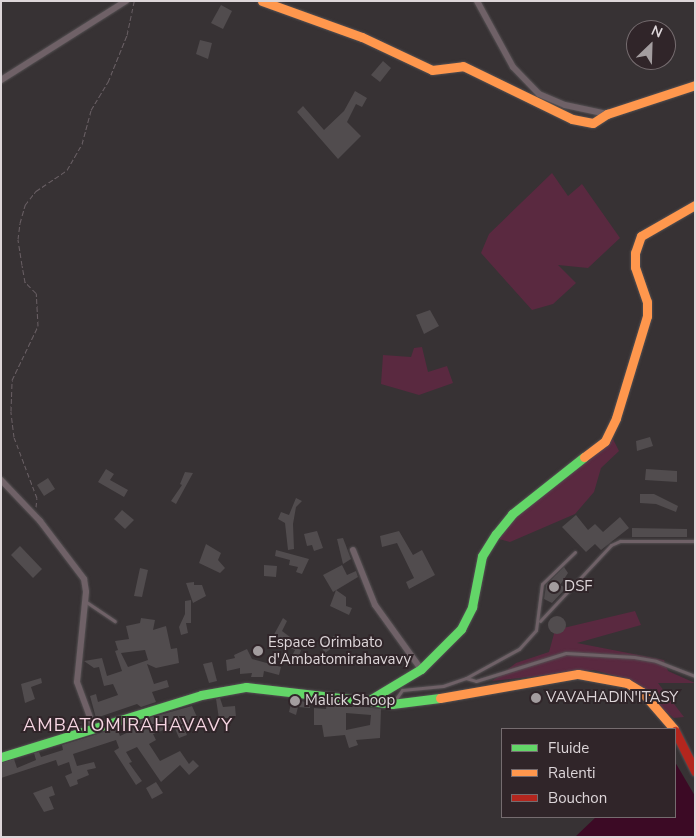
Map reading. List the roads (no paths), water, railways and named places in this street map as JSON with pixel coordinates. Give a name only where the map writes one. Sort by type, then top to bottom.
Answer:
[{"type":"street","points":[[1,80],[126,1]]},
{"type":"street","points":[[262,1],[362,37],[432,70],[463,66],[572,119],[593,123],[607,114],[695,85]]},
{"type":"street","points":[[477,1],[513,67],[539,94],[565,105],[607,114]]},
{"type":"street","points":[[366,702],[421,669],[462,629],[472,607],[482,556],[496,534],[512,514],[605,441],[616,418],[647,316],[647,302],[635,267],[635,252],[641,236],[695,205]]},
{"type":"street","points":[[1,480],[34,515],[84,579],[85,601],[77,682],[94,728]]},
{"type":"street","points":[[354,550],[375,605],[421,669]]},
{"type":"street","points":[[1,757],[201,695],[236,688],[392,704],[426,702],[578,674],[627,683],[646,696],[672,728]]},
{"type":"street","points":[[676,734],[695,771]]},
{"type":"lane","points":[[539,621],[611,545],[620,541],[695,540]]},
{"type":"lane","points":[[392,704],[402,690],[443,686],[466,678],[519,649],[536,630],[539,621],[542,584],[575,552]]},
{"type":"lane","points":[[85,601],[115,620]]},
{"type":"lane","points":[[466,678],[476,681],[566,653],[634,657],[656,661],[695,676]]},
{"type":"place","name":"DSF","points":[[554,587]]},
{"type":"place","name":"Espace Orimbato d'Ambatomirahavavy","points":[[258,651]]},
{"type":"place","name":"VAVAHADIN'ITASY","points":[[536,698]]},
{"type":"place","name":"Malick Shoop","points":[[295,701]]},
{"type":"district","name":"AMBATOMIRAHAVAVY","points":[[128,725]]}]
